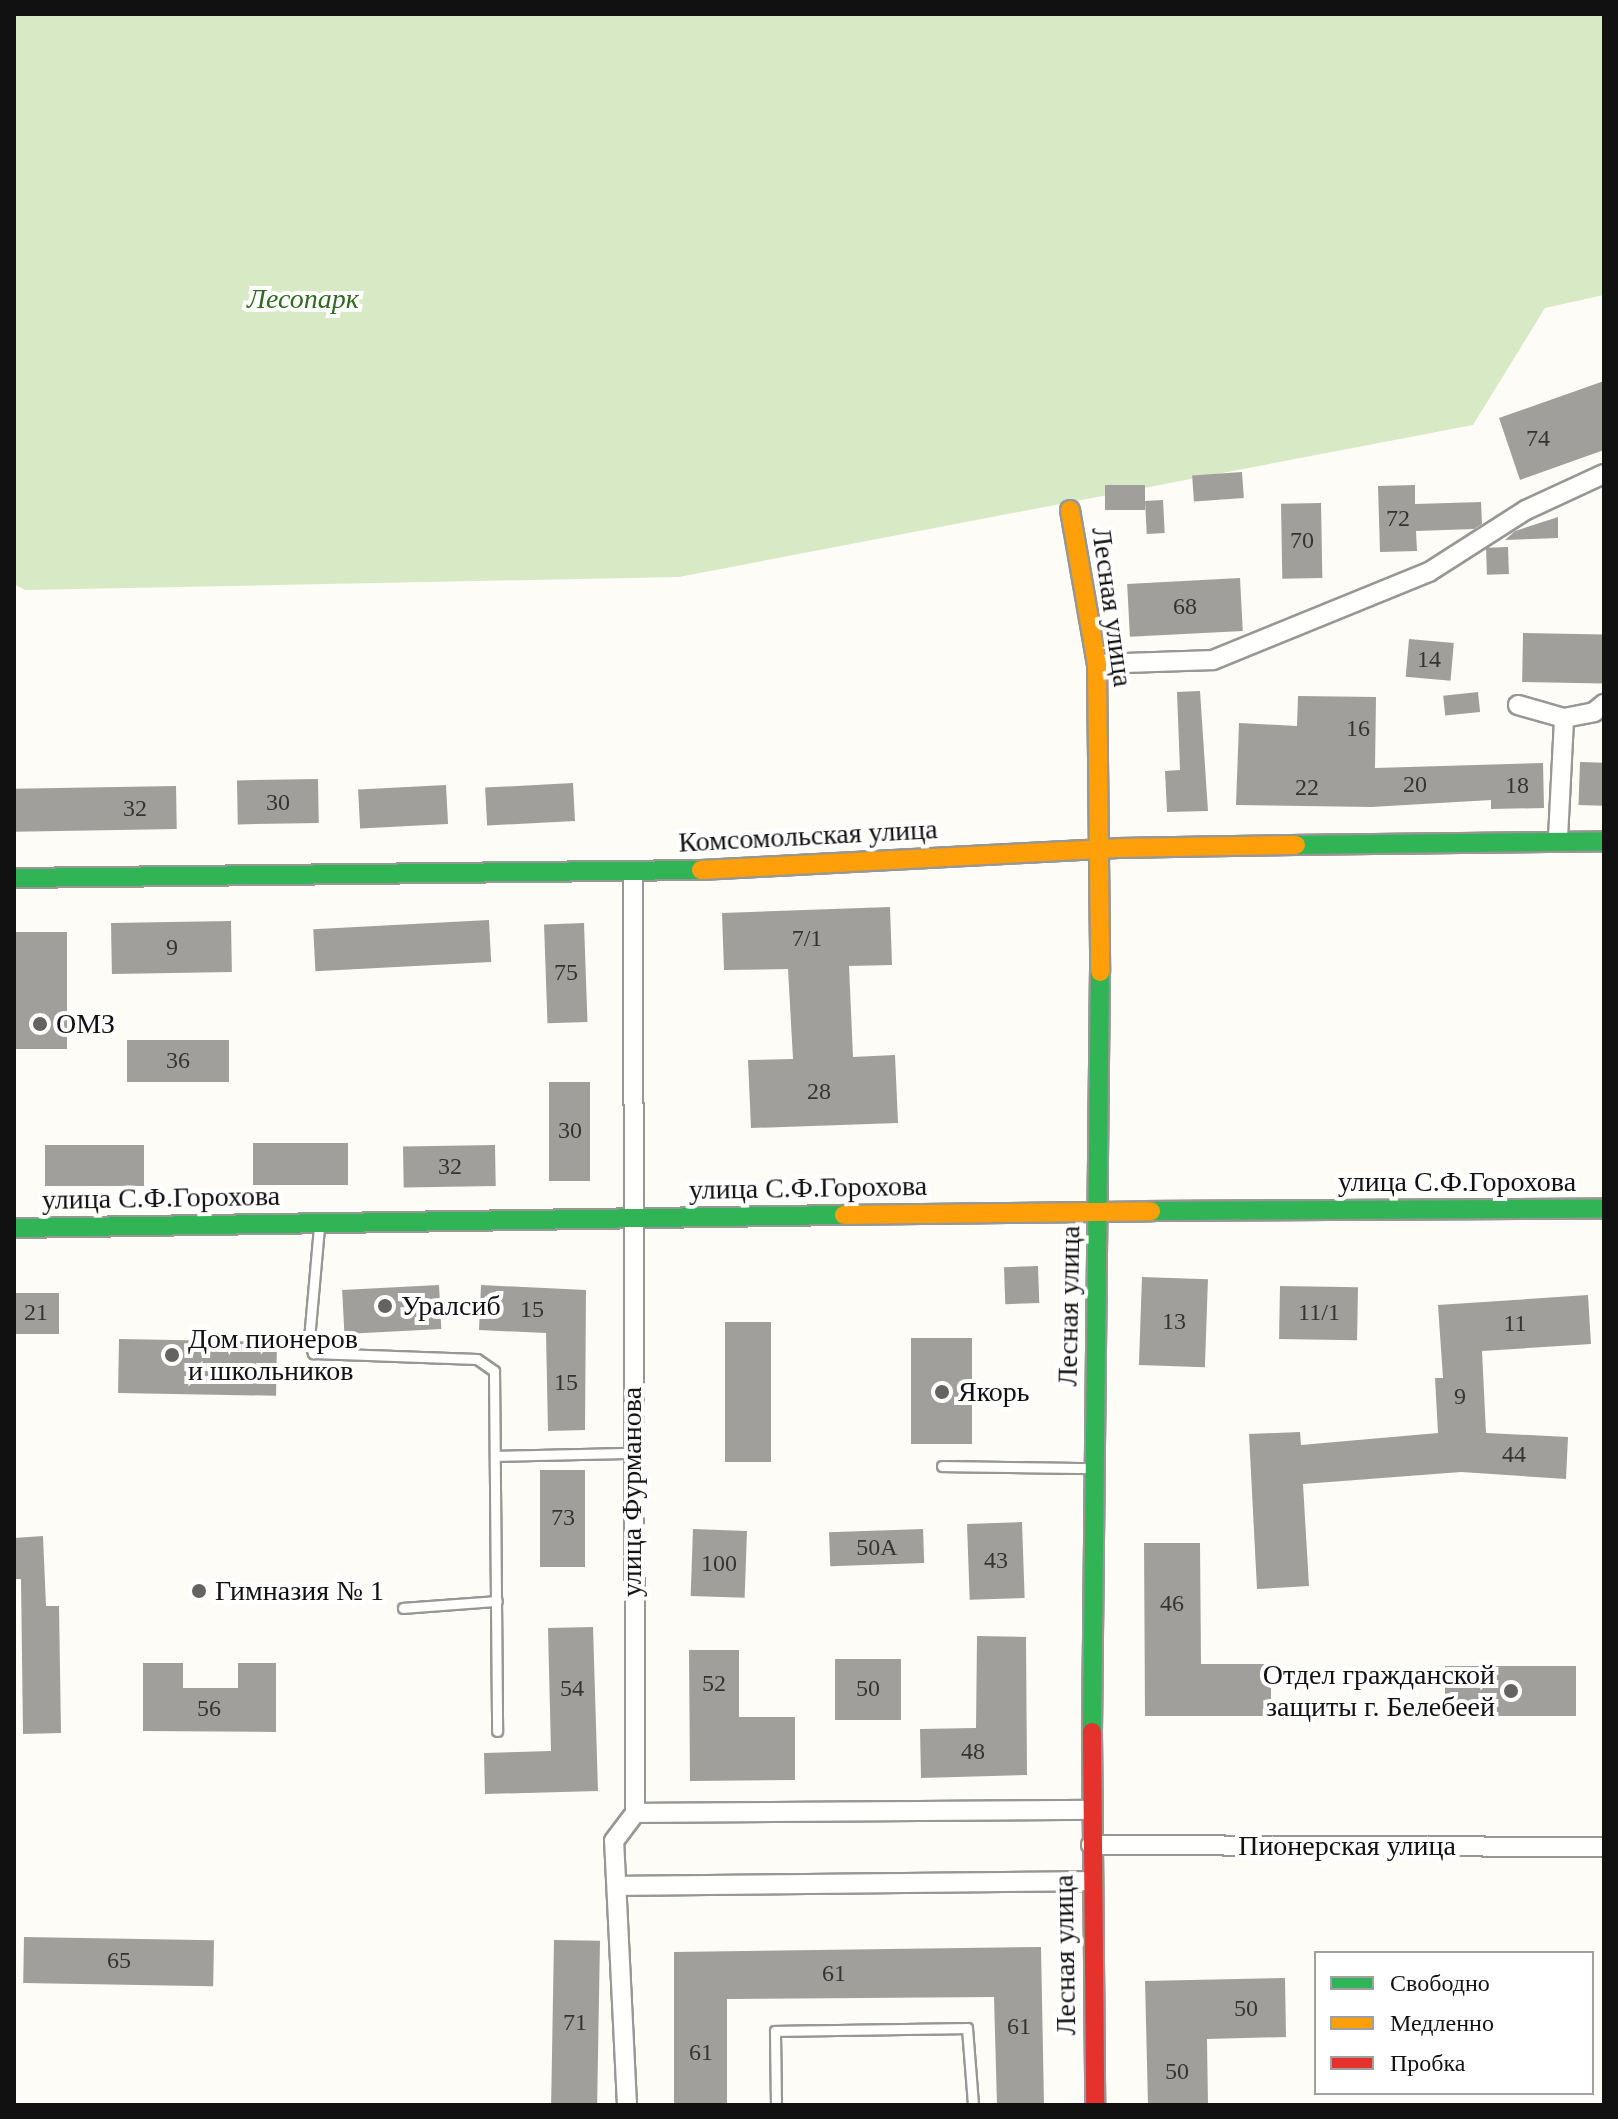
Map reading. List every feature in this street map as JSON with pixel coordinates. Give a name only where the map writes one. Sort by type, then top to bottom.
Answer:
[{"type":"street","points":[[1097,664],[1213,660],[1429,572],[1526,510],[1604,474]]},
{"type":"street","name":"Лесная улица","points":[[1070,510],[1097,664],[1101,849],[1091,1845],[1095,2105]]},
{"type":"street","points":[[1518,705],[1564,718],[1594,712],[1604,704]]},
{"type":"street","points":[[1558,838],[1564,718]]},
{"type":"street","name":"Комсомольская улица","points":[[14,878],[633,873],[1101,849],[1558,838],[1604,841]]},
{"type":"street","name":"улица Фурманова","points":[[633,873],[630,1220],[635,1813]]},
{"type":"street","name":"улица С.Ф.Горохова","points":[[14,1228],[1098,1211],[1604,1209]]},
{"type":"street","points":[[627,2105],[614,1841],[635,1813],[1092,1810]]},
{"type":"street","name":"Пионерская улица","points":[[1091,1845],[1604,1847]]},
{"type":"street","points":[[618,1886],[1093,1881]]},
{"type":"lane","points":[[319,1224],[310,1349],[317,1355],[484,1360],[495,1378],[497,1731]]},
{"type":"lane","points":[[496,1456],[632,1453]]},
{"type":"lane","points":[[942,1466],[1095,1468]]},
{"type":"lane","points":[[403,1608],[497,1601]]},
{"type":"lane","points":[[776,2105],[775,2031],[967,2028],[973,2105]]},
{"type":"green space","name":"Лесопарк","points":[[14,14],[1604,14],[1604,295],[1545,308],[1473,425],[679,577],[25,590],[14,584]]},
{"type":"building","points":[[1604,381],[1604,450],[1520,480],[1499,418]]},
{"type":"building","points":[[1242,472],[1244,498],[1194,501],[1192,475]]},
{"type":"building","points":[[1105,485],[1145,485],[1145,510],[1105,510]]},
{"type":"building","points":[[1415,485],[1415,504],[1481,502],[1482,524],[1474,529],[1416,531],[1417,551],[1380,552],[1378,486]]},
{"type":"building","points":[[1163,500],[1165,533],[1147,534],[1145,501]]},
{"type":"building","points":[[1321,503],[1322,578],[1282,579],[1281,504]]},
{"type":"building","points":[[1558,517],[1558,538],[1505,540],[1515,531]]},
{"type":"building","points":[[1508,547],[1509,574],[1487,575],[1486,548]]},
{"type":"building","points":[[1240,578],[1243,631],[1130,637],[1127,584]]},
{"type":"building","points":[[1523,633],[1604,634],[1603,683],[1522,682]]},
{"type":"building","points":[[1409,639],[1454,643],[1451,681],[1406,677]]},
{"type":"building","points":[[1200,691],[1208,811],[1167,812],[1165,771],[1180,770],[1177,692]]},
{"type":"building","points":[[1478,692],[1480,712],[1445,716],[1443,696]]},
{"type":"building","points":[[1298,696],[1376,697],[1375,768],[1543,763],[1544,808],[1491,809],[1491,800],[1371,807],[1236,805],[1239,723],[1297,726]]},
{"type":"building","points":[[1580,762],[1604,763],[1602,806],[1578,805]]},
{"type":"building","points":[[318,779],[319,823],[238,824],[237,780]]},
{"type":"building","points":[[573,783],[575,821],[487,826],[485,788]]},
{"type":"building","points":[[446,785],[448,824],[360,829],[358,790]]},
{"type":"building","points":[[176,786],[177,829],[15,832],[14,789]]},
{"type":"building","points":[[890,907],[892,965],[849,966],[853,1057],[895,1055],[898,1123],[751,1128],[748,1060],[793,1059],[788,969],[724,970],[722,913]]},
{"type":"building","points":[[489,920],[491,962],[315,971],[313,929]]},
{"type":"building","points":[[231,921],[232,972],[112,974],[111,923]]},
{"type":"building","points":[[584,923],[587,1022],[547,1023],[544,924]]},
{"type":"building","points":[[14,932],[67,932],[67,1049],[14,1049]]},
{"type":"building","points":[[127,1040],[229,1040],[229,1082],[127,1082]]},
{"type":"building","points":[[549,1082],[590,1082],[590,1181],[549,1181]]},
{"type":"building","points":[[253,1143],[348,1143],[348,1185],[253,1185]]},
{"type":"building","points":[[45,1145],[144,1145],[144,1186],[45,1186]]},
{"type":"building","points":[[495,1145],[496,1186],[404,1188],[403,1147]]},
{"type":"building","points":[[1038,1266],[1039,1303],[1005,1304],[1004,1267]]},
{"type":"building","points":[[1142,1277],[1208,1279],[1205,1367],[1139,1365]]},
{"type":"building","points":[[439,1285],[441,1329],[344,1334],[342,1290]]},
{"type":"building","points":[[481,1285],[586,1290],[585,1430],[548,1431],[546,1333],[479,1330]]},
{"type":"building","points":[[1280,1286],[1358,1287],[1357,1340],[1279,1339]]},
{"type":"building","points":[[14,1293],[59,1293],[59,1334],[14,1334]]},
{"type":"building","points":[[1588,1295],[1591,1344],[1482,1351],[1486,1433],[1568,1437],[1566,1479],[1461,1472],[1303,1484],[1309,1586],[1257,1589],[1249,1434],[1300,1432],[1301,1445],[1438,1433],[1435,1378],[1443,1378],[1438,1305]]},
{"type":"building","points":[[725,1322],[771,1322],[771,1462],[725,1462]]},
{"type":"building","points":[[911,1338],[972,1338],[972,1444],[911,1444]]},
{"type":"building","points":[[119,1339],[277,1342],[276,1396],[118,1393]]},
{"type":"building","points":[[540,1470],[585,1470],[585,1567],[540,1567]]},
{"type":"building","points":[[1022,1522],[1025,1598],[970,1600],[967,1524]]},
{"type":"building","points":[[693,1529],[747,1531],[745,1598],[691,1596]]},
{"type":"building","points":[[923,1529],[924,1563],[830,1566],[829,1532]]},
{"type":"building","points":[[43,1536],[46,1606],[59,1606],[61,1733],[23,1734],[21,1579],[14,1579],[14,1538]]},
{"type":"building","points":[[1144,1543],[1200,1543],[1201,1664],[1271,1664],[1271,1716],[1145,1716]]},
{"type":"building","points":[[593,1627],[598,1791],[485,1794],[484,1753],[551,1751],[548,1628]]},
{"type":"building","points":[[977,1636],[1026,1637],[1027,1775],[921,1778],[920,1729],[976,1728]]},
{"type":"building","points":[[689,1650],[739,1650],[739,1717],[795,1717],[795,1780],[690,1781]]},
{"type":"building","points":[[835,1659],[901,1659],[901,1720],[835,1720]]},
{"type":"building","points":[[143,1663],[183,1663],[183,1688],[238,1688],[238,1663],[276,1663],[276,1732],[143,1731]]},
{"type":"building","name":"Отдел гражданской защиты г. Белебеей","points":[[1445,1666],[1576,1666],[1576,1716],[1445,1716]]},
{"type":"building","points":[[24,1937],[214,1940],[213,1986],[23,1983]]},
{"type":"building","points":[[554,1940],[600,1941],[597,2105],[551,2105]]},
{"type":"building","points":[[1041,1947],[1044,2105],[997,2105],[994,1997],[727,1999],[727,2105],[674,2105],[674,1952]]},
{"type":"building","points":[[1285,1978],[1286,2037],[1207,2039],[1208,2105],[1148,2105],[1145,1981]]},
{"type":"traffic: fast","points":[[1296,845],[1604,841]]},
{"type":"traffic: fast","points":[[14,878],[701,870]]},
{"type":"traffic: fast","points":[[1092,1732],[1100,972]]},
{"type":"traffic: fast","points":[[1151,1211],[1604,1209]]},
{"type":"traffic: fast","points":[[14,1228],[844,1215]]},
{"type":"traffic: slow","points":[[1070,510],[1097,664],[1100,972]]},
{"type":"traffic: slow","points":[[701,870],[1118,848],[1296,845]]},
{"type":"traffic: slow","points":[[844,1215],[1151,1211]]},
{"type":"traffic: jam","points":[[1092,1732],[1095,2105]]},
{"type":"place","name":"ОМЗ","points":[[40,1024]]},
{"type":"place","name":"Уралсиб","points":[[385,1306]]},
{"type":"place","name":"Дом пионеров и школьников","points":[[172,1355]]},
{"type":"place","name":"Якорь","points":[[942,1392]]},
{"type":"place","name":"Гимназия № 1","points":[[199,1591]]},
{"type":"place","name":"Отдел гражданской защиты г. Белебеей","points":[[1511,1691]]}]
